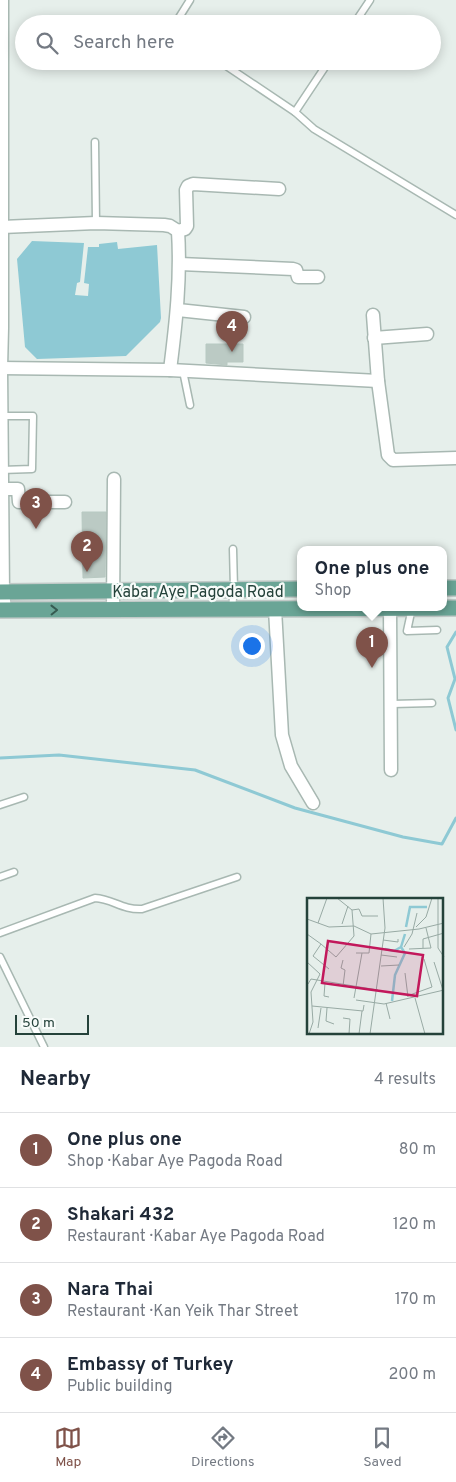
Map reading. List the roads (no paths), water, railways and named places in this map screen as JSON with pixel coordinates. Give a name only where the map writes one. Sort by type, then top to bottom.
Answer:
[{"type":"main road","name":"Kabar Aye Pagoda Road","points":[[2,592],[297,589]]},
{"type":"main road","name":"Kabar Aye Pagoda Road","points":[[3,610],[297,608]]},
{"type":"street","points":[[2,0],[0,368],[3,610]]},
{"type":"street","points":[[2,227],[96,224],[164,225],[178,231],[185,229],[187,226],[186,190],[188,186],[193,184],[279,189]]},
{"type":"street","points":[[170,370],[178,310],[180,264],[178,231]]},
{"type":"street","points":[[180,264],[293,269],[296,270],[298,277],[318,277]]},
{"type":"street","points":[[178,310],[244,317]]},
{"type":"street","points":[[373,315],[378,381],[388,455],[394,460],[456,458]]},
{"type":"street","points":[[374,338],[427,334]]},
{"type":"street","points":[[0,368],[170,370],[378,381]]},
{"type":"street","points":[[114,479],[114,609]]},
{"type":"street","points":[[1,489],[18,489],[19,502],[65,502]]},
{"type":"street","points":[[275,608],[282,735],[291,766],[313,803]]},
{"type":"street","points":[[390,611],[391,770]]},
{"type":"lane","points":[[181,15],[190,0]]},
{"type":"lane","points":[[360,15],[370,0]]},
{"type":"lane","points":[[232,70],[295,112],[314,129],[456,215]]},
{"type":"lane","points":[[295,112],[323,70]]},
{"type":"lane","points":[[95,142],[96,224]]},
{"type":"lane","points":[[184,371],[190,405]]},
{"type":"lane","points":[[1,412],[32,416],[32,469],[1,470]]},
{"type":"lane","points":[[232,608],[234,589],[233,549]]},
{"type":"lane","points":[[411,611],[407,631],[437,630]]},
{"type":"lane","points":[[392,704],[432,703]]},
{"type":"lane","points":[[0,805],[24,797]]},
{"type":"lane","points":[[0,877],[14,872]]},
{"type":"lane","points":[[0,933],[95,898],[103,898],[123,908],[132,910],[142,909],[237,877]]},
{"type":"lane","points":[[0,957],[44,1047]]},
{"type":"water","points":[[32,241],[84,243],[80,282],[77,283],[75,295],[88,296],[89,284],[84,283],[88,247],[99,247],[99,244],[117,242],[118,249],[157,245],[160,322],[126,356],[37,359],[25,347],[17,259]]},
{"type":"waterway","points":[[456,632],[447,647],[455,679],[448,698],[456,730]]},
{"type":"waterway","points":[[0,758],[59,755],[195,770],[295,808],[403,837],[442,844],[456,818]]},
{"type":"place","name":"Embassy of Turkey","points":[[232,352]]},
{"type":"place","name":"Nara Thai","points":[[36,529]]},
{"type":"place","name":"Shakari 432","points":[[87,572]]},
{"type":"place","name":"One plus one","points":[[372,668]]}]
